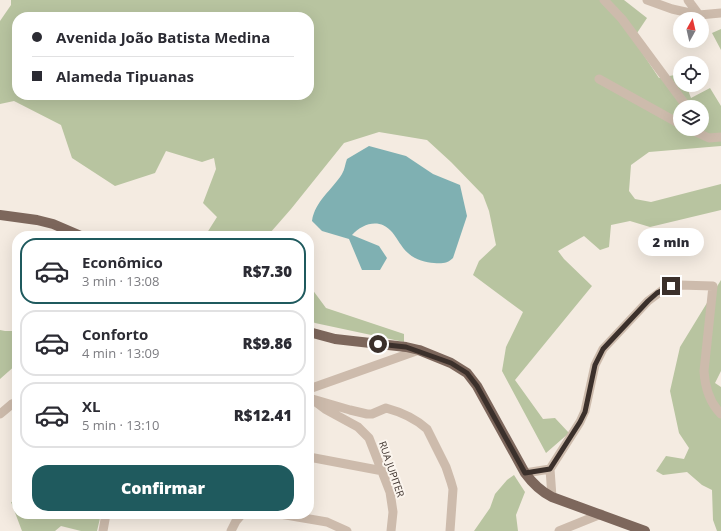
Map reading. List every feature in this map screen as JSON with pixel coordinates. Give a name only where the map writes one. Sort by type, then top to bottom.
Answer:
[{"type":"main road","points":[[3,217],[37,220],[53,224],[69,231]]},
{"type":"main road","points":[[314,333],[335,339],[406,347],[419,350],[451,363],[467,373],[477,386],[525,473],[533,484],[542,492],[645,531]]},
{"type":"street","points":[[604,0],[622,19],[682,100]]},
{"type":"street","points":[[647,0],[686,12]]},
{"type":"street","points":[[688,0],[697,12]]},
{"type":"street","points":[[709,14],[721,13]]},
{"type":"street","points":[[599,79],[673,120]]},
{"type":"street","points":[[705,136],[709,138],[721,137]]},
{"type":"street","points":[[552,497],[550,469],[585,412],[595,365],[603,349],[610,340],[648,301],[664,289],[679,285],[713,286],[721,280]]},
{"type":"street","points":[[713,286],[704,383],[708,396],[715,408],[721,414]]},
{"type":"street","points":[[314,393],[419,350]]},
{"type":"street","points":[[314,397],[350,410],[367,414],[372,414],[386,408],[405,415],[422,425],[427,430],[450,476],[453,489],[450,531]]},
{"type":"street","name":"RUA JUPITER","points":[[314,400],[324,409],[358,427],[366,434],[372,443],[392,502],[393,512],[391,531]]},
{"type":"street","points":[[0,414],[12,404]]},
{"type":"street","points":[[314,458],[382,470]]},
{"type":"street","points":[[525,473],[550,469]]},
{"type":"street","points":[[559,531],[600,514]]},
{"type":"street","points":[[103,531],[105,519]]},
{"type":"street","points":[[232,531],[237,519]]},
{"type":"street","points":[[309,519],[327,522],[347,531]]},
{"type":"green space","points":[[11,0],[624,0],[647,18],[633,39],[659,78],[673,75],[673,92],[689,92],[691,98],[702,92],[709,92],[710,88],[721,106],[721,146],[649,152],[631,165],[629,191],[635,199],[651,202],[721,184],[721,210],[650,227],[630,221],[611,225],[609,247],[600,250],[584,236],[558,251],[564,259],[592,286],[515,380],[543,419],[555,418],[569,433],[546,453],[502,371],[506,347],[523,312],[473,275],[479,261],[496,245],[489,211],[483,195],[427,140],[379,132],[344,143],[272,231],[208,231],[217,217],[203,203],[216,169],[214,158],[202,162],[166,151],[155,173],[115,186],[72,158],[61,125],[14,101],[0,104],[0,21],[11,5]]},
{"type":"green space","points":[[721,29],[721,50],[712,33]]},
{"type":"green space","points":[[721,280],[721,371],[715,383],[721,387],[721,531],[717,531],[713,520],[712,490],[702,485],[687,472],[663,475],[656,471],[666,456],[684,459],[689,448],[679,433],[670,391],[680,347]]},
{"type":"green space","points":[[314,292],[326,308],[404,334],[404,342],[315,323]]},
{"type":"green space","points":[[0,330],[12,331],[12,368],[0,379]]},
{"type":"green space","points":[[514,475],[525,492],[516,515],[518,531],[474,531],[490,508],[495,494],[507,480]]},
{"type":"green space","points":[[17,519],[100,519],[97,531],[81,531],[61,526],[55,531],[22,531]]},
{"type":"water","points":[[369,146],[406,156],[433,174],[460,185],[467,216],[451,260],[445,263],[437,263],[417,259],[401,246],[392,232],[387,228],[382,225],[372,224],[366,225],[352,235],[379,246],[387,258],[380,270],[362,270],[349,239],[322,231],[312,221],[320,202],[342,174],[347,159]]},
{"type":"route","points":[[378,344],[419,350],[451,363],[467,373],[477,386],[525,473],[550,469],[585,412],[595,365],[603,349],[648,301],[657,293],[671,286]]}]
